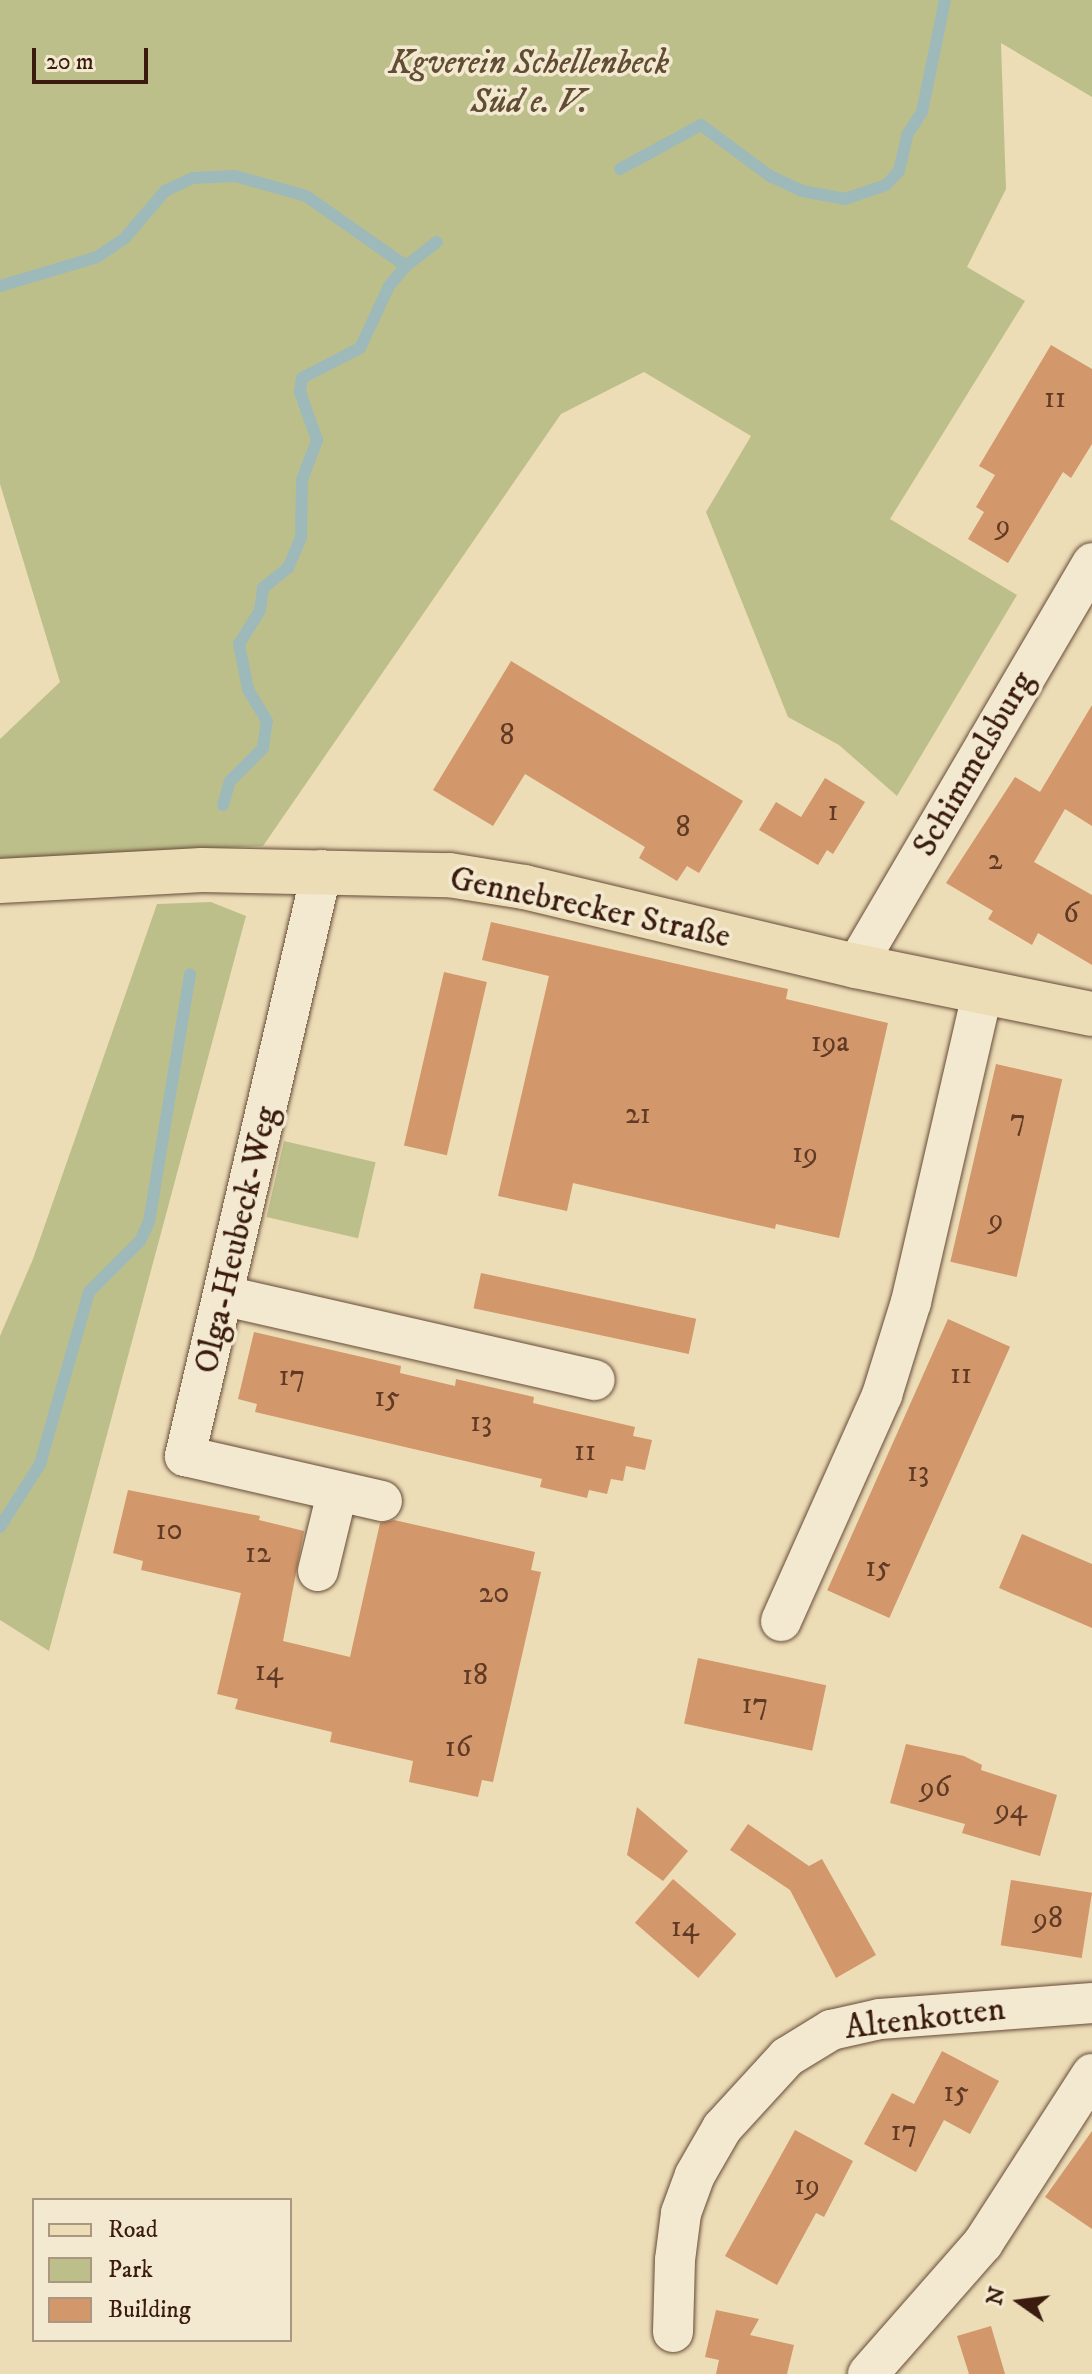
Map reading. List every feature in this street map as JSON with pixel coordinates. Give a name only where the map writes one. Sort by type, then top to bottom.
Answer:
[{"type":"main road","name":"Gennebrecker Straße","points":[[0,881],[202,870],[322,870],[449,875],[524,887],[856,966],[1092,1014]]},
{"type":"street","name":"Schimmelsburg","points":[[856,966],[1092,563]]},
{"type":"street","name":"Olga-Heubeck-Weg","points":[[322,870],[225,1296],[185,1456],[382,1501]]},
{"type":"street","points":[[781,1621],[882,1395],[911,1302],[982,994]]},
{"type":"street","points":[[225,1296],[595,1380]]},
{"type":"street","points":[[318,1571],[337,1493]]},
{"type":"street","name":"Altenkotten","points":[[673,2332],[677,2245],[695,2175],[750,2091],[787,2057],[831,2030],[880,2019],[1092,2003]]},
{"type":"street","points":[[868,2374],[983,2243],[1092,2074]]},
{"type":"green space","name":"Kgverein Schellenbeck Süd e. V.","points":[[0,0],[1092,0],[1092,97],[1001,43],[1006,189],[967,267],[1025,301],[890,519],[1017,595],[897,796],[839,745],[788,717],[706,512],[751,436],[644,372],[561,414],[263,846],[0,860],[0,739],[60,682],[0,484]]},
{"type":"green space","points":[[211,902],[246,916],[49,1651],[0,1620],[0,1336],[33,1259],[157,904]]},
{"type":"green space","points":[[284,1141],[376,1162],[358,1238],[266,1217]]},
{"type":"building","points":[[1051,345],[1092,369],[1092,444],[1071,478],[1063,472],[1008,563],[968,539],[984,512],[976,507],[995,475],[979,466]]},
{"type":"building","points":[[511,661],[743,801],[699,873],[687,866],[677,881],[639,858],[645,847],[525,774],[493,826],[433,790]]},
{"type":"building","points":[[1092,705],[1092,826],[1065,809],[1034,862],[1092,895],[1092,965],[1038,933],[1032,945],[988,919],[993,911],[946,883],[1015,777],[1040,792]]},
{"type":"building","points":[[825,778],[865,802],[833,854],[827,850],[818,865],[759,830],[776,802],[801,817]]},
{"type":"building","points":[[491,922],[788,989],[786,999],[888,1023],[839,1238],[776,1224],[775,1229],[573,1183],[567,1211],[498,1196],[549,976],[482,960]]},
{"type":"building","points":[[444,972],[487,982],[447,1155],[404,1145]]},
{"type":"building","points":[[996,1064],[1062,1079],[1017,1277],[950,1262]]},
{"type":"building","points":[[481,1273],[696,1319],[689,1354],[474,1308]]},
{"type":"building","points":[[948,1319],[1010,1347],[889,1618],[827,1590]]},
{"type":"building","points":[[254,1332],[401,1366],[400,1373],[455,1386],[456,1379],[534,1397],[533,1403],[635,1427],[633,1436],[652,1440],[645,1470],[626,1466],[623,1481],[611,1479],[607,1494],[589,1490],[587,1498],[540,1487],[542,1479],[255,1412],[257,1404],[238,1399]]},
{"type":"building","points":[[128,1490],[260,1516],[259,1520],[304,1531],[283,1641],[350,1657],[380,1523],[394,1520],[535,1552],[531,1570],[541,1572],[493,1782],[482,1780],[478,1797],[409,1782],[413,1761],[330,1742],[332,1732],[235,1709],[238,1699],[217,1694],[241,1593],[141,1570],[143,1561],[113,1553]]},
{"type":"building","points":[[1022,1534],[1092,1564],[1092,1628],[999,1588]]},
{"type":"building","points":[[698,1658],[826,1685],[812,1751],[684,1724]]},
{"type":"building","points":[[906,1744],[964,1756],[982,1765],[981,1770],[1057,1795],[1040,1856],[962,1833],[965,1824],[890,1803]]},
{"type":"building","points":[[637,1807],[688,1851],[663,1881],[627,1855]]},
{"type":"building","points":[[748,1824],[809,1866],[822,1859],[876,1955],[836,1978],[790,1890],[730,1850]]},
{"type":"building","points":[[673,1879],[736,1934],[698,1978],[635,1923]]},
{"type":"building","points":[[1011,1880],[1092,1893],[1082,1958],[1001,1945]]},
{"type":"building","points":[[942,2051],[999,2081],[970,2134],[944,2120],[916,2172],[864,2144],[892,2093],[914,2104]]},
{"type":"building","points":[[795,2130],[853,2161],[824,2217],[816,2213],[777,2285],[725,2256]]},
{"type":"building","points":[[1092,2131],[1092,2229],[1045,2197]]},
{"type":"building","points":[[716,2310],[759,2319],[750,2335],[794,2345],[787,2374],[716,2374],[719,2360],[705,2357]]},
{"type":"building","points":[[991,2326],[1005,2374],[969,2374],[957,2336]]},
{"type":"waterway","points":[[620,169],[701,125],[770,176],[802,191],[845,199],[886,185],[899,171],[907,135],[922,112],[945,0]]},
{"type":"waterway","points":[[0,286],[97,257],[124,239],[165,191],[193,178],[235,176],[306,196],[406,266],[437,242]]},
{"type":"waterway","points":[[223,805],[230,781],[263,748],[267,721],[248,689],[239,644],[260,610],[263,588],[288,568],[301,537],[302,480],[317,440],[300,392],[302,378],[360,348],[389,286],[406,266]]},
{"type":"waterway","points":[[0,1527],[40,1464],[89,1292],[140,1241],[149,1222],[190,974]]}]
